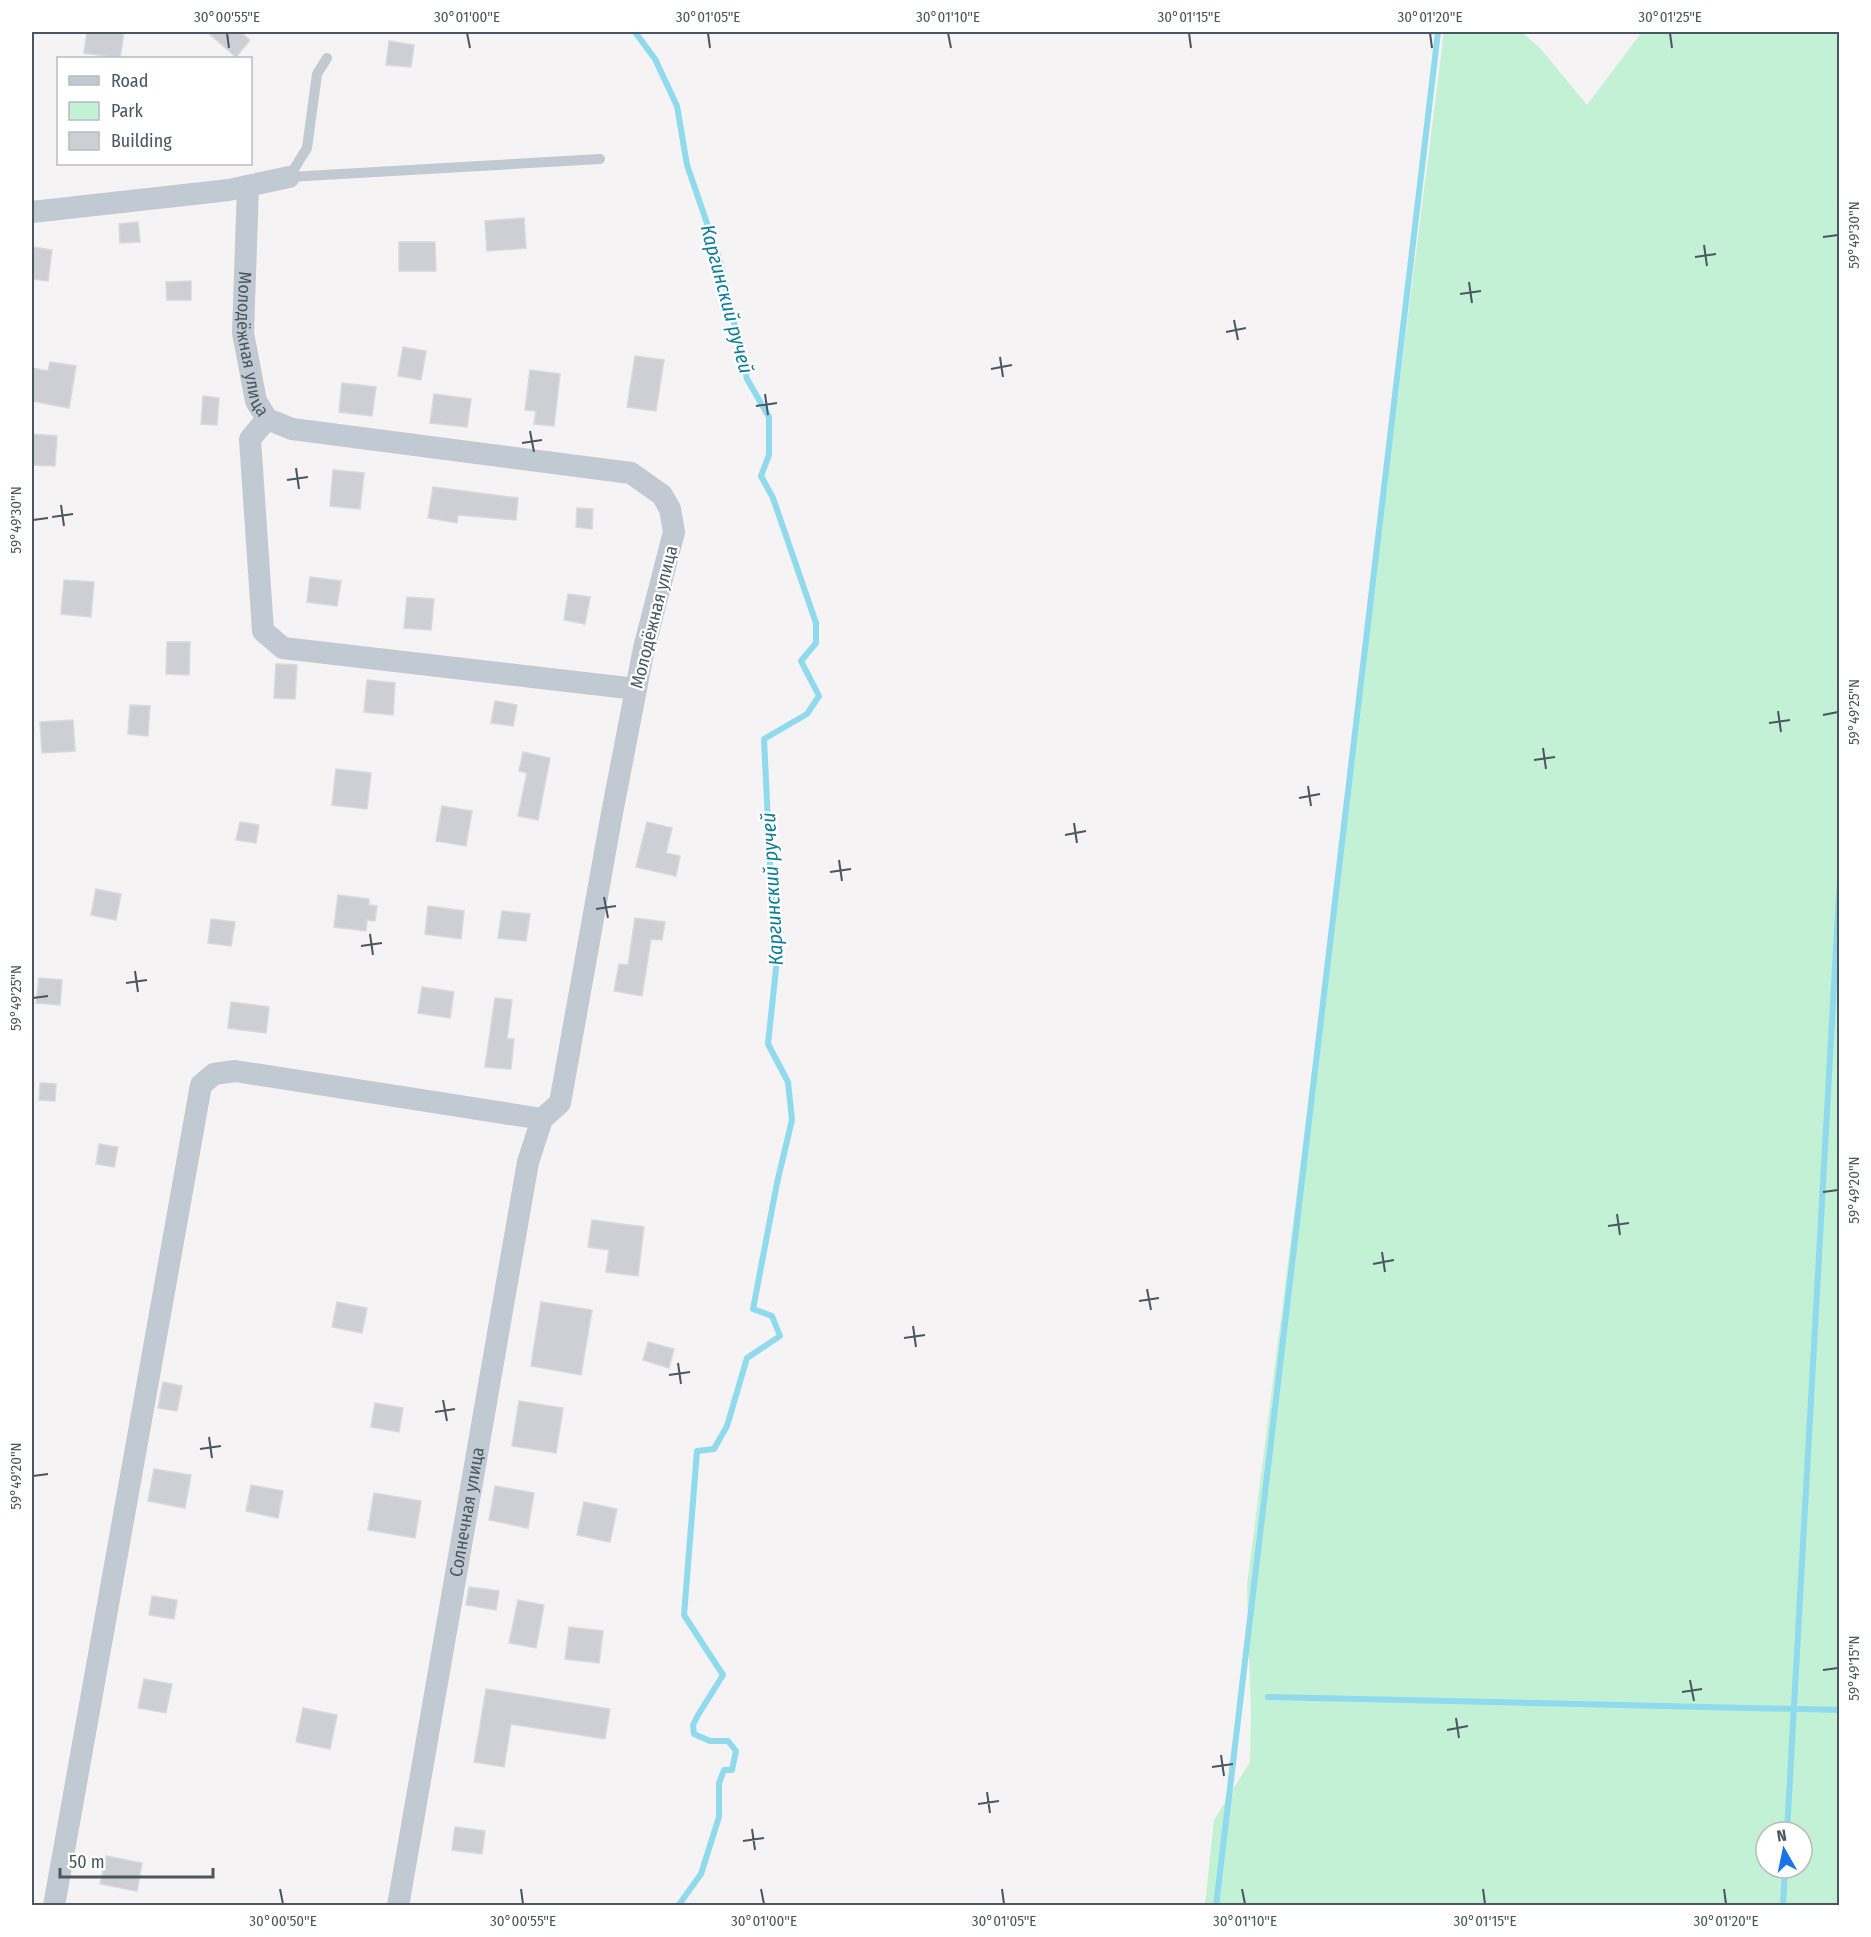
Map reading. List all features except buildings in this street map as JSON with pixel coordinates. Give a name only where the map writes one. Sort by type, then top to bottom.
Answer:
[{"type":"street","points":[[32,212],[229,190],[288,177]]},
{"type":"street","name":"Молодёжная улица","points":[[248,186],[243,333],[256,402],[267,419],[292,429],[631,473],[662,495],[670,509],[674,532],[644,648],[560,1103],[542,1119]]},
{"type":"street","points":[[267,419],[250,439],[259,588],[263,631],[283,648],[636,689]]},
{"type":"street","points":[[54,1905],[201,1085],[214,1074],[235,1071],[542,1119]]},
{"type":"street","name":"Солнечная улица","points":[[398,1905],[528,1162],[542,1119]]},
{"type":"lane","points":[[288,177],[307,148],[317,74],[327,58]]},
{"type":"lane","points":[[288,177],[600,159]]},
{"type":"green space","points":[[1444,32],[1521,32],[1540,48],[1587,105],[1642,32],[1839,32],[1839,1905],[1205,1905],[1214,1820],[1250,1762],[1251,1714],[1247,1586]]},
{"type":"waterway","name":"Каргинский ручей","points":[[635,32],[655,59],[677,106],[687,165],[720,261],[747,379],[769,417],[769,455],[761,476],[773,498],[816,623],[816,643],[801,661],[819,696],[807,714],[764,739],[772,907],[777,959],[768,1044],[788,1082],[792,1120],[777,1183],[753,1309],[772,1316],[780,1336],[747,1358],[727,1426],[714,1449],[697,1451],[684,1615],[723,1675],[693,1725],[694,1734],[710,1741],[728,1741],[736,1751],[732,1770],[724,1770],[719,1783],[719,1817],[701,1874],[678,1906]]},
{"type":"waterway","points":[[1216,1906],[1438,32]]},
{"type":"waterway","points":[[1788,1820],[1840,877]]},
{"type":"waterway","points":[[1268,1697],[1840,1710]]},
{"type":"waterway","points":[[1783,1906],[1784,1880]]}]
